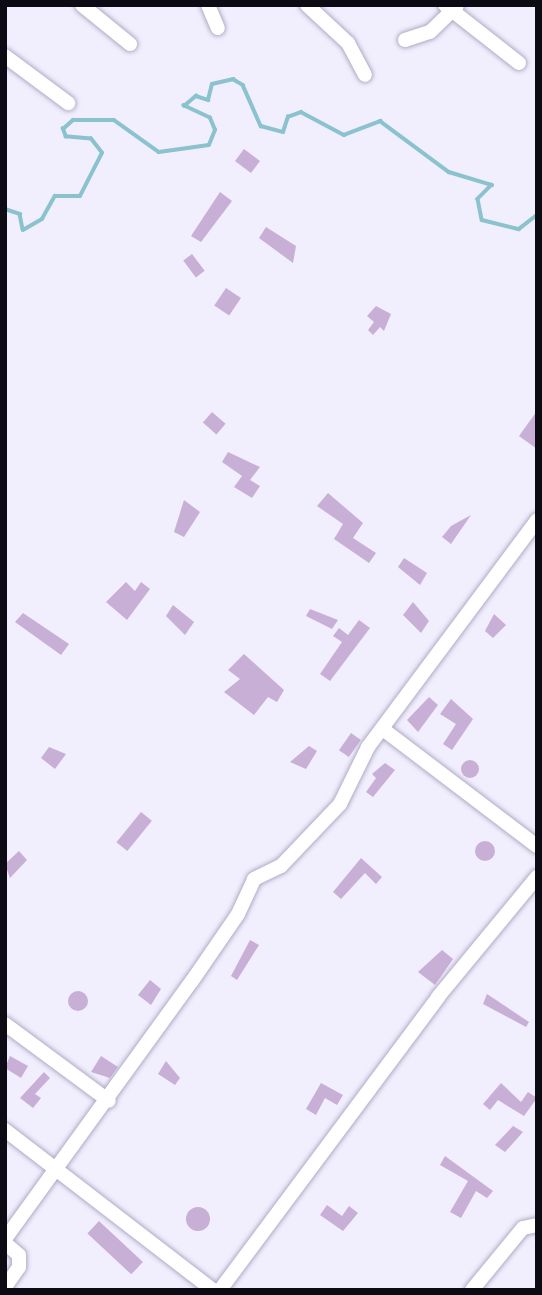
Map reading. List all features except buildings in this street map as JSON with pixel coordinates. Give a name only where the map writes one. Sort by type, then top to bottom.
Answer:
[{"type":"street","points":[[82,5],[130,44]]},
{"type":"street","points":[[208,5],[218,28]]},
{"type":"street","points":[[307,5],[348,43],[365,75]]},
{"type":"street","points":[[405,40],[430,32],[452,7],[519,63]]},
{"type":"street","points":[[5,56],[68,103]]},
{"type":"street","points":[[5,1287],[19,1267],[19,1255],[5,1241],[109,1101],[238,914],[254,879],[281,866],[340,804],[368,747],[384,730],[537,520]]},
{"type":"street","points":[[384,730],[537,846]]},
{"type":"street","points":[[220,1290],[438,997],[537,877]]},
{"type":"street","points":[[5,1024],[109,1101]]},
{"type":"street","points":[[5,1130],[213,1290]]},
{"type":"street","points":[[472,1290],[523,1228],[537,1225]]},
{"type":"waterway","points":[[5,209],[20,214],[23,230],[42,219],[55,196],[80,196],[102,153],[91,139],[66,137],[63,129],[73,120],[114,120],[159,152],[209,145],[215,130],[210,118],[184,106],[196,96],[208,100],[212,84],[233,79],[243,85],[261,126],[283,132],[288,117],[301,112],[344,135],[380,121],[449,172],[492,185],[478,199],[482,220],[519,229],[537,215]]}]
